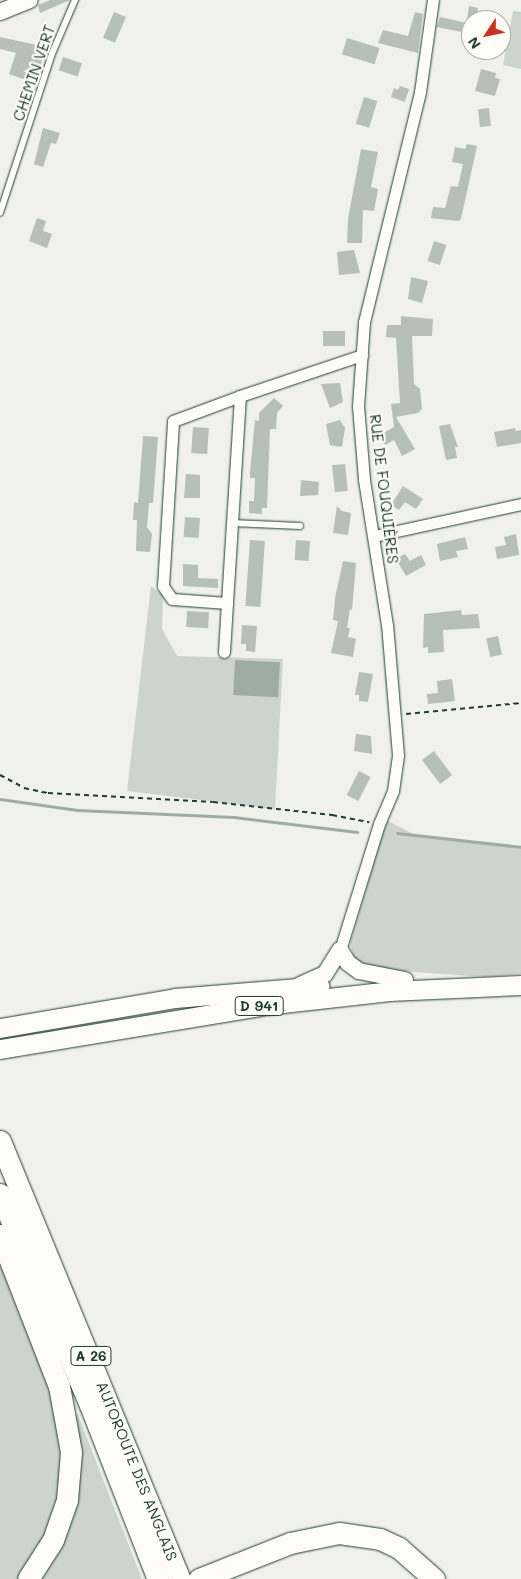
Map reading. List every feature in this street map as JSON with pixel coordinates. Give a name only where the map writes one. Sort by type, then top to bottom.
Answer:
[{"type":"highway","name":"AUTOROUTE DES ANGLAIS","points":[[0,1141],[175,1577]]},
{"type":"highway","name":"AUTOROUTE DES ANGLAIS","points":[[0,1194],[90,1405],[175,1577]]},
{"type":"highway","points":[[0,1235],[59,1386],[71,1452],[67,1500],[53,1540],[28,1579]]},
{"type":"highway","points":[[224,1575],[290,1543],[339,1533],[380,1539],[398,1548],[434,1579]]},
{"type":"highway","points":[[199,1579],[224,1575],[294,1552],[353,1544],[393,1556],[422,1579]]},
{"type":"main road","name":"D 941","points":[[0,1028],[175,998],[405,980],[521,974]]},
{"type":"main road","name":"D 941","points":[[0,1048],[265,1005],[389,991],[521,985]]},
{"type":"street","points":[[0,12],[30,0]]},
{"type":"street","name":"RUE DE FOUQUIÈRES","points":[[340,950],[379,824],[393,791],[398,756],[396,715],[374,536],[364,479],[358,406],[364,322],[420,92],[433,0]]},
{"type":"street","points":[[227,603],[172,599],[164,586],[173,421],[240,396],[362,355]]},
{"type":"street","points":[[224,652],[240,396]]},
{"type":"street","points":[[374,536],[521,504]]},
{"type":"street","points":[[288,989],[325,974],[340,950],[348,963],[359,971],[405,980]]},
{"type":"lane","name":"CHEMIN VERT","points":[[0,213],[52,54],[75,0]]},
{"type":"lane","points":[[231,523],[300,526]]},
{"type":"path","points":[[396,715],[521,703]]},
{"type":"path","points":[[0,775],[24,788],[48,793],[243,805],[332,814],[379,824]]},
{"type":"shaded area","points":[[513,11],[521,12],[521,69],[503,65],[504,60],[511,60],[511,22]]},
{"type":"shaded area","points":[[151,586],[163,596],[162,629],[177,656],[283,659],[275,809],[127,791]]},
{"type":"shaded area","points":[[235,660],[280,662],[278,697],[233,695]]},
{"type":"shaded area","points":[[386,820],[415,835],[521,847],[521,974],[484,977],[387,970],[366,967],[354,957],[350,944]]},
{"type":"shaded area","points":[[0,1257],[56,1405],[78,1415],[142,1579],[0,1579]]},
{"type":"building","points":[[50,0],[70,0],[40,13],[38,5]]},
{"type":"building","points":[[469,6],[478,8],[478,10],[468,10]]},
{"type":"building","points":[[114,12],[126,17],[115,43],[103,38]]},
{"type":"building","points":[[415,12],[423,14],[418,53],[378,43],[383,30],[408,36]]},
{"type":"building","points":[[440,17],[461,22],[461,32],[437,27]]},
{"type":"building","points":[[0,37],[46,47],[35,83],[9,74],[16,53],[0,49]]},
{"type":"building","points":[[347,38],[380,48],[375,64],[342,54]]},
{"type":"building","points":[[63,57],[82,63],[78,76],[59,70]]},
{"type":"building","points":[[481,69],[496,73],[495,78],[500,79],[495,96],[475,91]]},
{"type":"building","points":[[400,86],[409,89],[405,102],[391,97],[394,88],[398,90]]},
{"type":"building","points":[[364,97],[377,101],[369,128],[356,124]]},
{"type":"building","points":[[489,108],[491,126],[480,127],[478,109]]},
{"type":"building","points":[[43,128],[60,133],[56,144],[51,143],[43,167],[34,164]]},
{"type":"building","points":[[467,144],[477,146],[461,219],[458,221],[431,218],[433,207],[445,208],[451,186],[458,187],[463,164],[452,162],[455,147],[465,149]]},
{"type":"building","points":[[361,149],[378,152],[371,187],[378,189],[374,211],[363,210],[362,243],[347,243],[348,219]]},
{"type":"building","points":[[37,218],[46,221],[43,231],[52,234],[47,248],[29,241]]},
{"type":"building","points":[[434,241],[446,245],[440,265],[428,261]]},
{"type":"building","points":[[354,250],[360,273],[339,275],[337,252]]},
{"type":"building","points":[[411,277],[428,281],[422,303],[408,299]]},
{"type":"building","points":[[401,316],[433,319],[432,336],[412,336],[414,384],[420,389],[422,409],[418,413],[396,417],[415,449],[402,456],[394,440],[385,445],[380,435],[394,427],[391,404],[400,403],[396,338],[386,337],[387,325],[401,325]]},
{"type":"building","points":[[323,331],[345,331],[345,346],[323,346]]},
{"type":"building","points":[[340,383],[343,402],[330,408],[321,384]]},
{"type":"building","points":[[274,398],[283,406],[277,413],[276,429],[270,429],[267,508],[262,508],[262,514],[249,513],[249,501],[254,501],[255,478],[250,478],[250,472],[255,420],[259,421],[259,413]]},
{"type":"building","points":[[340,420],[345,428],[342,447],[330,445],[326,424]]},
{"type":"building","points":[[450,424],[458,447],[455,447],[457,458],[446,460],[439,426]]},
{"type":"building","points":[[193,427],[209,428],[207,454],[191,453]]},
{"type":"building","points":[[515,428],[516,431],[521,430],[521,443],[497,447],[494,432]]},
{"type":"building","points":[[143,436],[158,437],[153,503],[149,503],[147,527],[152,534],[150,552],[136,551],[137,520],[133,520],[134,502],[138,503]]},
{"type":"building","points":[[345,464],[348,491],[335,492],[332,465]]},
{"type":"building","points":[[186,474],[200,475],[200,498],[184,498]]},
{"type":"building","points":[[301,480],[319,482],[318,495],[300,496]]},
{"type":"building","points":[[403,486],[423,499],[416,509],[405,502],[399,510],[391,505]]},
{"type":"building","points":[[337,506],[342,511],[351,513],[348,535],[333,533]]},
{"type":"building","points":[[185,517],[200,518],[199,538],[184,537]]},
{"type":"building","points":[[516,534],[519,555],[497,559],[495,547],[506,545],[504,537]]},
{"type":"building","points":[[465,537],[468,549],[456,551],[458,557],[440,561],[437,544]]},
{"type":"building","points":[[250,540],[265,541],[260,607],[245,606]]},
{"type":"building","points":[[296,540],[310,541],[309,561],[295,560]]},
{"type":"building","points":[[405,554],[410,561],[421,555],[426,565],[406,576],[396,559]]},
{"type":"building","points":[[343,561],[356,563],[352,610],[350,609],[347,628],[350,628],[348,637],[356,639],[353,657],[331,653],[338,621],[333,620],[335,598]]},
{"type":"building","points":[[183,564],[198,565],[198,578],[218,579],[218,588],[183,586]]},
{"type":"building","points":[[461,610],[462,615],[478,614],[480,628],[443,630],[444,652],[428,653],[428,647],[423,648],[424,614]]},
{"type":"building","points":[[187,611],[209,612],[208,628],[186,627]]},
{"type":"building","points":[[242,625],[257,626],[255,652],[246,651],[246,644],[241,644]]},
{"type":"building","points":[[498,636],[502,655],[490,657],[486,638]]},
{"type":"building","points":[[359,672],[373,674],[368,702],[359,701],[359,695],[355,695]]},
{"type":"building","points":[[452,679],[455,701],[428,704],[427,694],[438,693],[437,681]]},
{"type":"building","points":[[356,734],[371,736],[372,754],[354,751]]},
{"type":"building","points":[[434,751],[452,775],[440,784],[422,760]]},
{"type":"building","points":[[359,771],[371,777],[358,801],[347,795]]},
{"type":"waterway","points":[[0,799],[77,810],[234,817],[357,832]]},
{"type":"waterway","points":[[397,833],[521,847]]}]
